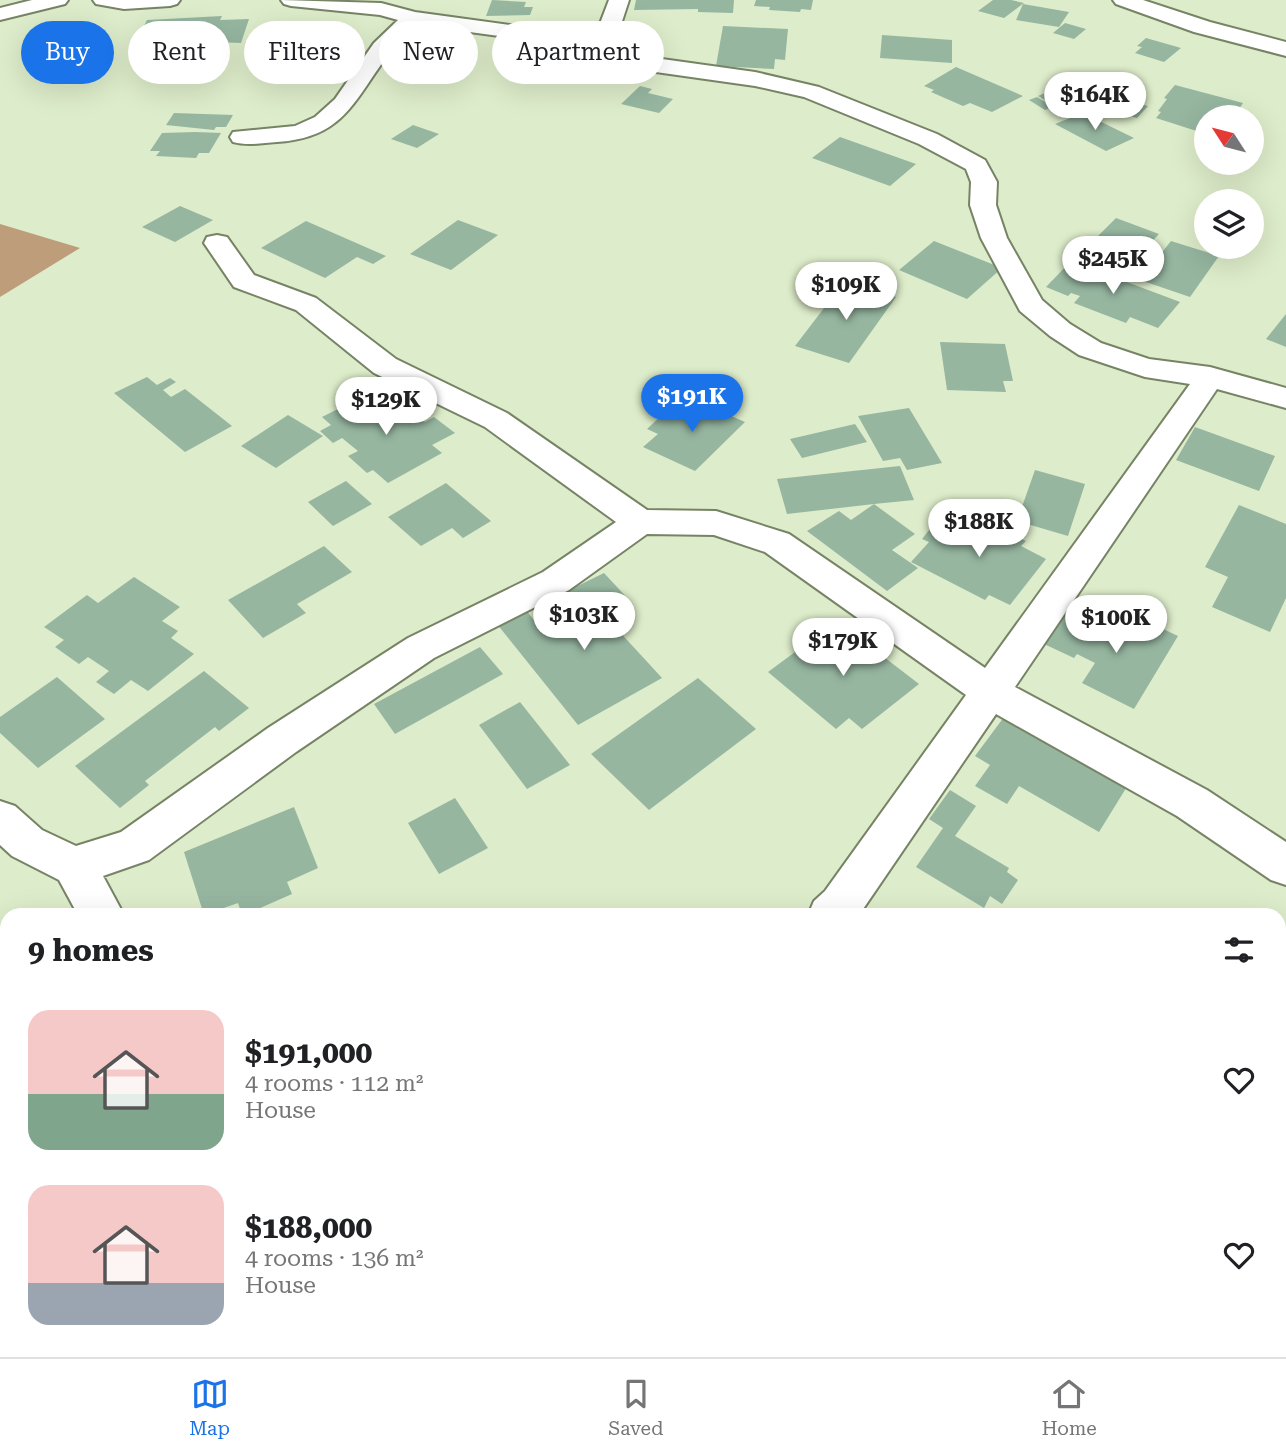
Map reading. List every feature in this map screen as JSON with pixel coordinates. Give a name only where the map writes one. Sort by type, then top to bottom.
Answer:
[{"type":"street","points":[[0,14],[58,0]]},
{"type":"street","points":[[103,0],[124,3],[170,0]]},
{"type":"street","points":[[291,0],[384,5],[413,18],[492,28]]},
{"type":"street","points":[[611,21],[619,0]]},
{"type":"street","points":[[1123,0],[1202,27],[1286,48]]},
{"type":"street","points":[[242,137],[291,134],[311,129],[330,119],[344,105],[383,47],[413,18]]},
{"type":"street","points":[[664,67],[788,85],[928,139],[976,165],[984,182],[983,205],[994,238],[1030,305],[1060,330],[1090,349],[1146,368],[1210,377],[1286,398]]},
{"type":"street","points":[[217,243],[244,281],[306,304],[385,366],[496,420],[640,522],[716,523],[777,543],[991,692],[1192,803],[1286,866]]},
{"type":"street","points":[[838,908],[1210,377]]},
{"type":"street","points":[[74,866],[134,847],[282,740],[421,648],[556,580],[640,522]]},
{"type":"street","points":[[0,819],[27,843],[74,866],[98,908]]},
{"type":"shaded area","points":[[0,224],[80,248],[0,297]]},
{"type":"building","points":[[492,0],[526,2],[524,7],[533,7],[530,15],[486,16]]},
{"type":"building","points":[[636,0],[734,0],[733,13],[698,12],[698,9],[634,10]]},
{"type":"building","points":[[756,0],[813,0],[811,10],[801,9],[800,12],[754,6]]},
{"type":"building","points":[[993,0],[1024,3],[1004,18],[978,11]]},
{"type":"building","points":[[1023,4],[1069,12],[1059,27],[1016,20]]},
{"type":"building","points":[[222,16],[220,20],[249,19],[244,21],[241,43],[230,43],[230,21],[147,20]]},
{"type":"building","points":[[1065,23],[1086,29],[1074,39],[1053,33]]},
{"type":"building","points":[[723,26],[788,29],[785,60],[775,59],[774,69],[716,66]]},
{"type":"building","points":[[882,35],[952,40],[952,63],[880,58]]},
{"type":"building","points":[[1146,38],[1181,48],[1164,62],[1135,53],[1142,47],[1137,46]]},
{"type":"building","points":[[956,67],[1023,96],[992,112],[970,103],[963,106],[931,92],[934,90],[924,86]]},
{"type":"building","points":[[1175,85],[1243,103],[1194,105],[1194,130],[1156,118],[1167,99],[1164,98]]},
{"type":"building","points":[[640,86],[652,89],[648,93],[673,99],[659,113],[621,104]]},
{"type":"building","points":[[1045,93],[1063,103],[1055,106],[1038,96]]},
{"type":"building","points":[[1037,97],[1053,107],[1045,110],[1029,100]]},
{"type":"building","points":[[1124,100],[1148,106],[1137,118],[1113,111]]},
{"type":"building","points":[[174,113],[233,115],[226,127],[216,127],[214,130],[166,125]]},
{"type":"building","points":[[1083,113],[1134,138],[1106,151],[1055,124]]},
{"type":"building","points":[[413,125],[439,134],[417,148],[391,139]]},
{"type":"building","points":[[162,133],[221,133],[209,153],[199,153],[196,158],[156,156],[160,151],[150,151]]},
{"type":"building","points":[[840,137],[916,164],[890,186],[812,158]]},
{"type":"building","points":[[180,206],[213,220],[175,242],[142,227]]},
{"type":"building","points":[[1116,218],[1159,234],[1123,273],[1078,256]]},
{"type":"building","points":[[458,220],[498,235],[451,270],[410,254]]},
{"type":"building","points":[[306,221],[386,256],[373,264],[357,257],[325,278],[261,248]]},
{"type":"building","points":[[934,241],[1002,268],[967,299],[899,270]]},
{"type":"building","points":[[1171,241],[1194,248],[1194,259],[1217,259],[1190,297],[1140,280]]},
{"type":"building","points":[[1071,261],[1180,302],[1158,328],[1130,317],[1126,323],[1074,303],[1080,296],[1071,293],[1068,296],[1046,287]]},
{"type":"building","points":[[844,282],[896,297],[849,363],[795,346]]},
{"type":"building","points":[[1286,314],[1286,347],[1266,339]]},
{"type":"building","points":[[940,342],[1005,344],[1013,381],[1003,381],[1006,392],[947,390]]},
{"type":"building","points":[[147,377],[157,385],[170,378],[176,382],[163,390],[171,397],[185,389],[232,426],[185,452],[114,393]]},
{"type":"building","points":[[360,398],[378,413],[400,402],[425,422],[434,417],[455,433],[432,445],[442,453],[388,483],[373,470],[367,473],[348,456],[358,451],[342,438],[333,443],[320,431],[331,425],[322,417]]},
{"type":"building","points":[[690,398],[745,422],[695,471],[643,447],[658,434],[647,429],[666,411],[673,414]]},
{"type":"building","points":[[909,408],[942,463],[907,470],[900,458],[883,461],[858,416]]},
{"type":"building","points":[[288,415],[323,436],[276,468],[241,446]]},
{"type":"building","points":[[855,424],[867,442],[802,458],[790,439]]},
{"type":"building","points":[[1195,427],[1275,456],[1259,491],[1176,460]]},
{"type":"building","points":[[900,466],[914,500],[787,514],[777,479]]},
{"type":"building","points":[[1035,470],[1085,484],[1068,536],[1017,521]]},
{"type":"building","points":[[346,481],[372,504],[333,526],[308,502]]},
{"type":"building","points":[[446,483],[491,521],[463,538],[452,528],[421,546],[388,517]]},
{"type":"building","points":[[874,504],[915,534],[892,550],[918,568],[887,591],[807,531],[839,511],[851,520]]},
{"type":"building","points":[[1239,505],[1286,524],[1286,598],[1270,632],[1212,607],[1228,577],[1205,567]]},
{"type":"building","points":[[970,514],[1026,541],[1021,546],[1046,559],[1010,605],[989,595],[985,600],[911,562],[929,542],[922,539],[937,520],[957,529]]},
{"type":"building","points":[[324,546],[352,572],[297,604],[306,613],[263,638],[228,600]]},
{"type":"building","points":[[604,573],[631,602],[605,616],[662,678],[578,725],[497,624],[526,610],[544,633],[573,618],[582,628],[586,627],[559,595]]},
{"type":"building","points":[[134,577],[180,607],[162,621],[178,631],[171,638],[194,654],[148,691],[131,680],[114,694],[96,682],[109,671],[88,657],[79,664],[55,647],[64,640],[44,627],[87,595],[98,603]]},
{"type":"building","points":[[1127,612],[1178,636],[1134,709],[1082,683],[1095,663],[1077,654],[1074,658],[1044,644],[1065,614],[1112,637]]},
{"type":"building","points":[[837,621],[919,684],[862,729],[849,718],[836,729],[768,672]]},
{"type":"building","points":[[480,647],[503,674],[395,734],[374,704]]},
{"type":"building","points":[[204,671],[249,708],[219,731],[215,727],[145,781],[149,785],[120,808],[75,766]]},
{"type":"building","points":[[57,677],[105,719],[38,768],[0,733],[0,717]]},
{"type":"building","points":[[698,678],[756,729],[649,810],[591,754]]},
{"type":"building","points":[[520,702],[570,765],[527,789],[479,725]]},
{"type":"building","points":[[1004,717],[1128,785],[1099,832],[1019,786],[1007,804],[975,786],[990,765],[975,756]]},
{"type":"building","points":[[950,790],[976,806],[955,836],[1009,868],[1007,872],[1018,880],[1002,904],[990,896],[984,908],[916,867],[943,828],[929,819]]},
{"type":"building","points":[[455,798],[488,848],[439,874],[408,823]]},
{"type":"building","points":[[294,807],[318,868],[287,882],[292,894],[260,908],[240,908],[238,903],[224,908],[202,908],[184,852]]}]
